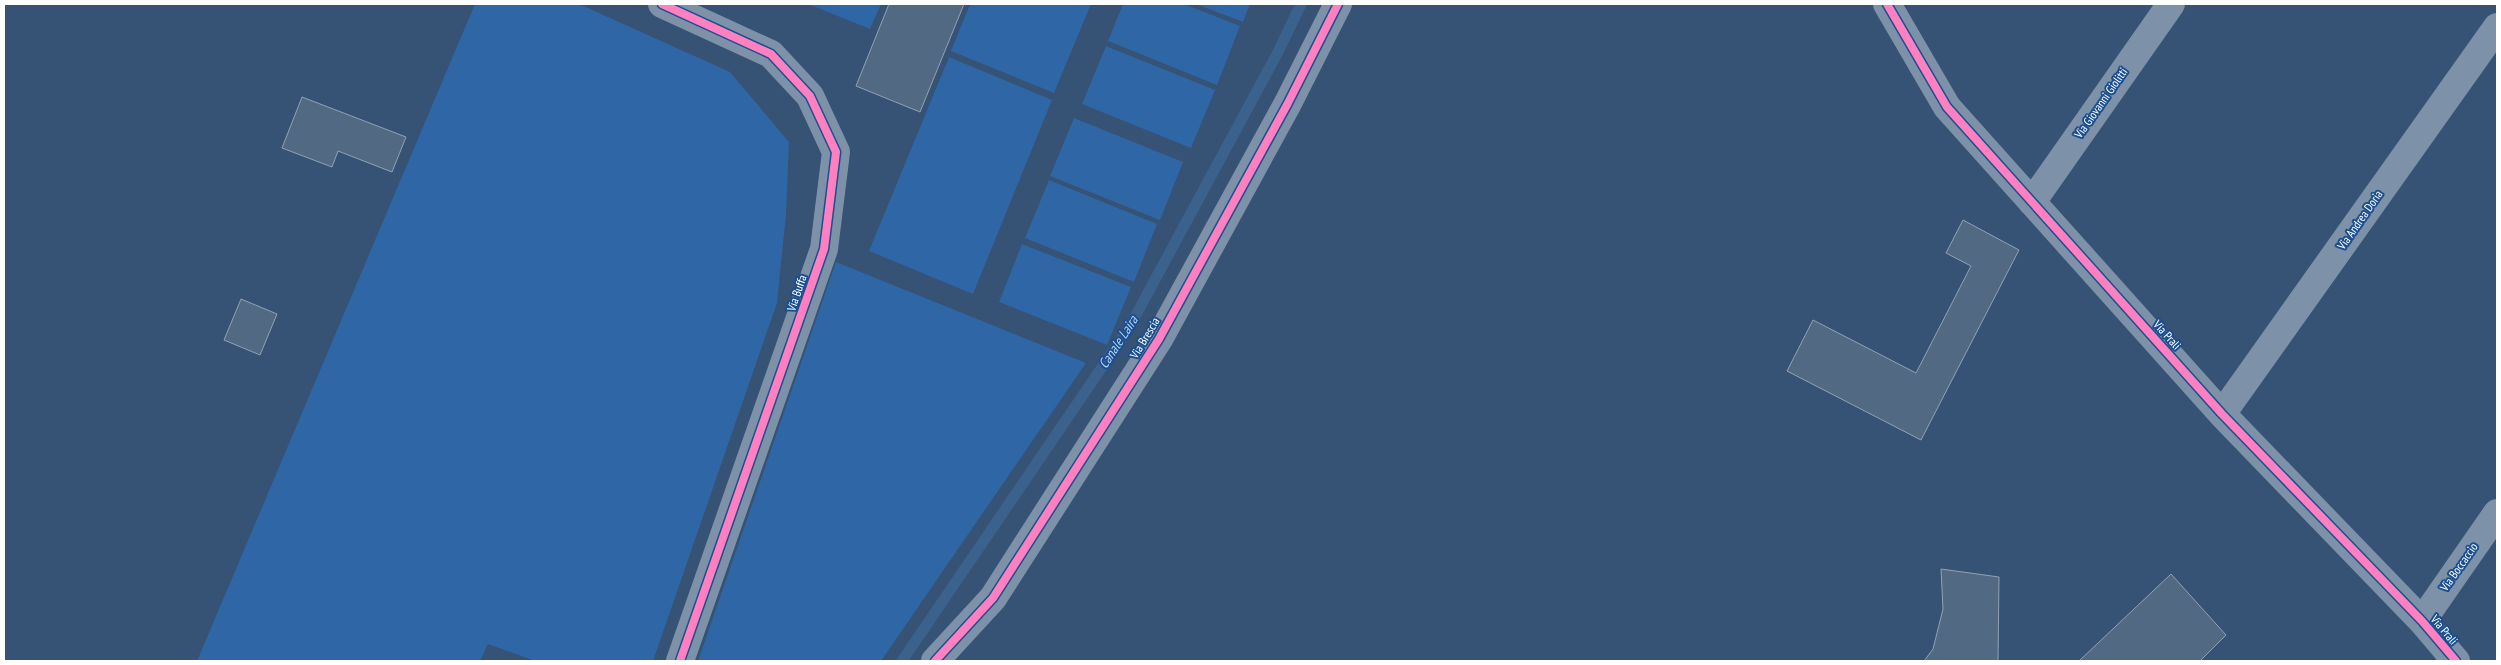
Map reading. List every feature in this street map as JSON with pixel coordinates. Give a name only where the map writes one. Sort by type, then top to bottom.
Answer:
[{"type":"street","name":"Via Buffa","points":[[662,4],[771,54],[810,96],[836,152],[824,249],[680,661]]},
{"type":"street","name":"Via Brescia","points":[[935,661],[993,598],[1159,339],[1288,103],[1338,4]]},
{"type":"street","name":"Via Prali","points":[[1887,4],[1947,107],[2222,414],[2422,621],[2456,661]]},
{"type":"street","name":"Via Giovanni Giolitti","points":[[2032,202],[2171,4]]},
{"type":"street","name":"Via Andrea Doria","points":[[2222,414],[2497,26]]},
{"type":"street","name":"Via Boccaccio","points":[[2422,621],[2497,513]]},
{"type":"shaded area","points":[[475,4],[579,4],[730,72],[789,142],[786,214],[777,303],[653,661],[535,661],[488,644],[480,661],[197,661]]},
{"type":"shaded area","points":[[808,4],[881,4],[870,29]]},
{"type":"shaded area","points":[[970,4],[1091,4],[1054,93],[951,51]]},
{"type":"shaded area","points":[[1123,4],[1184,4],[1240,26],[1217,85],[1108,41]]},
{"type":"shaded area","points":[[1196,4],[1250,4],[1243,22]]},
{"type":"shaded area","points":[[1106,46],[1215,90],[1191,148],[1082,104]]},
{"type":"shaded area","points":[[949,57],[1052,100],[973,294],[869,251]]},
{"type":"shaded area","points":[[1074,118],[1183,162],[1160,220],[1050,176]]},
{"type":"shaded area","points":[[1049,180],[1157,224],[1134,282],[1025,238]]},
{"type":"shaded area","points":[[1022,244],[1131,287],[1107,345],[999,302]]},
{"type":"shaded area","points":[[836,262],[1086,363],[881,661],[698,661]]},
{"type":"building","points":[[889,4],[964,4],[920,112],[856,86]]},
{"type":"building","points":[[302,97],[406,137],[392,172],[338,151],[332,167],[282,148]]},
{"type":"building","points":[[1963,220],[2019,250],[1921,440],[1787,371],[1813,320],[1916,373],[1971,266],[1946,253]]},
{"type":"building","points":[[241,299],[277,314],[260,355],[224,340]]},
{"type":"building","points":[[1941,569],[1999,577],[1998,661],[1924,661],[1933,649],[1943,609]]},
{"type":"building","points":[[2171,574],[2226,635],[2200,661],[2079,661]]},
{"type":"waterway","name":"Canale Laira","points":[[902,661],[1130,326],[1278,52],[1301,4]]},
{"type":"cycle path","points":[[662,4],[771,54],[810,96],[836,152],[824,249],[680,661]]},
{"type":"cycle path","points":[[935,661],[993,598],[1159,339],[1288,103],[1338,4]]},
{"type":"cycle path","points":[[1887,4],[1947,107],[2222,414],[2422,621],[2456,661]]}]
